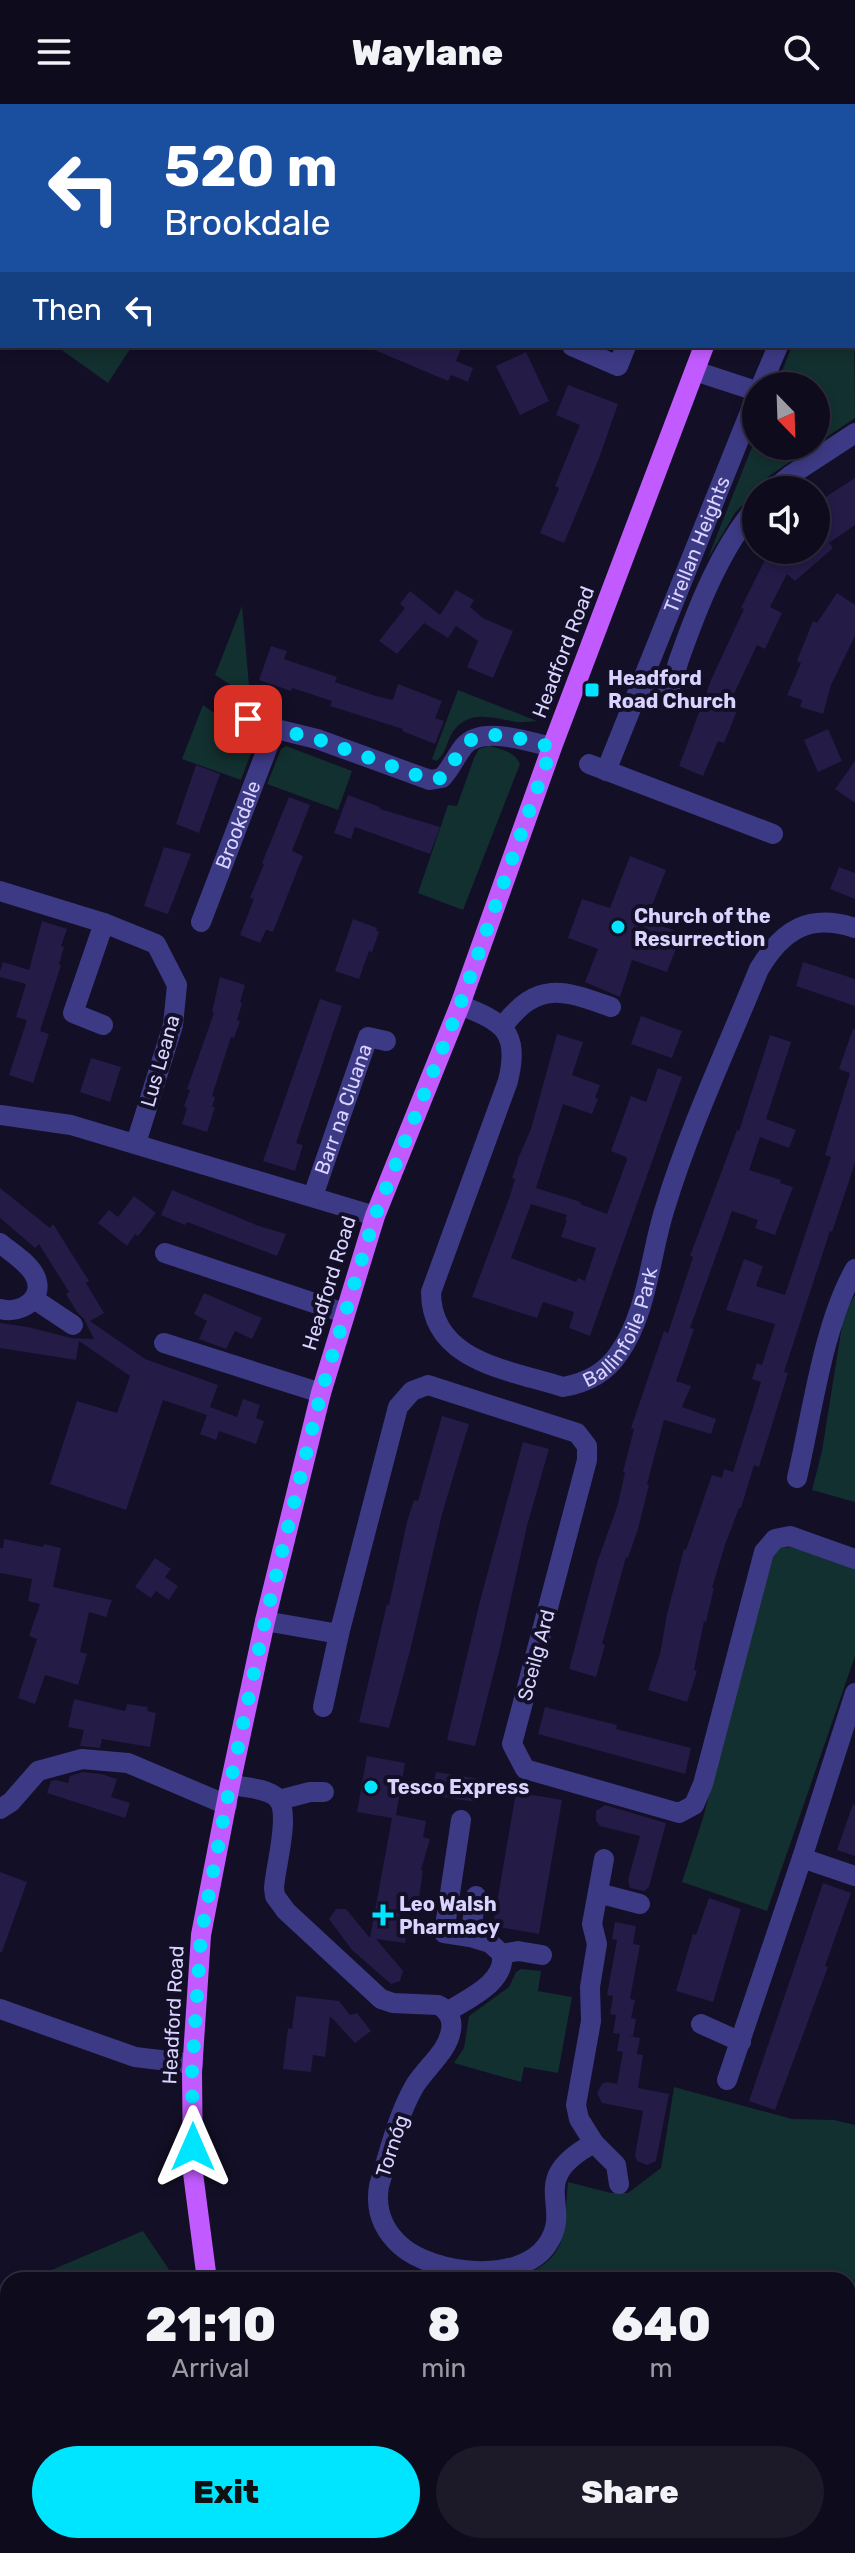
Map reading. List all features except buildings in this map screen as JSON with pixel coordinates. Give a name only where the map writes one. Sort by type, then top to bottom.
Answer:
[{"type":"main road","name":"Headford Road","points":[[206,2272],[193,2173],[193,2064],[201,1935],[265,1621],[321,1393],[375,1216],[460,1005],[552,747],[703,348]]},
{"type":"street","points":[[577,348],[618,366],[625,348]]},
{"type":"street","points":[[767,372],[777,348]]},
{"type":"street","points":[[695,371],[742,386]]},
{"type":"street","name":"Tirellan Heights","points":[[742,432],[638,693],[597,768],[773,834]]},
{"type":"street","points":[[790,476],[855,433]]},
{"type":"street","name":"Tirellan Heights","points":[[638,693],[658,699],[668,692],[706,593],[742,526]]},
{"type":"street","points":[[224,702],[248,719],[317,739],[430,780],[442,778],[466,743],[479,736],[489,735],[552,747]]},
{"type":"street","name":"Brookdale","points":[[201,922],[275,728]]},
{"type":"street","name":"Lus Leana","points":[[0,891],[104,923],[156,944],[177,985],[173,1025],[136,1143]]},
{"type":"street","name":"Ballinfoile Park","points":[[503,1026],[509,1035],[513,1054],[508,1081],[445,1250],[431,1292],[431,1309],[444,1336],[466,1354],[563,1387],[591,1379],[608,1366],[626,1343],[678,1168],[767,955],[785,936],[819,921],[855,928]]},
{"type":"street","points":[[103,1025],[73,1013],[104,923]]},
{"type":"street","points":[[460,1005],[503,1026],[530,999],[544,994],[573,993],[611,1007]]},
{"type":"street","name":"Barr na Cluana","points":[[313,1196],[368,1037],[386,1041]]},
{"type":"street","points":[[0,1115],[71,1125],[375,1216]]},
{"type":"street","points":[[0,1243],[24,1262],[35,1275],[37,1284],[31,1303],[17,1310],[0,1309]]},
{"type":"street","points":[[165,1253],[344,1313]]},
{"type":"street","points":[[797,1478],[841,1295],[855,1269]]},
{"type":"street","points":[[34,1299],[73,1325]]},
{"type":"street","points":[[164,1343],[321,1393]]},
{"type":"street","name":"Sceilg Ard","points":[[323,1707],[398,1407],[412,1391],[428,1385],[577,1433],[587,1446],[587,1460],[512,1744],[525,1769],[679,1813],[694,1805],[703,1784],[764,1552],[775,1539],[790,1536],[855,1559]]},
{"type":"street","points":[[265,1621],[339,1634]]},
{"type":"street","points":[[727,2080],[855,1693]]},
{"type":"street","points":[[0,1809],[11,1802],[38,1771],[82,1759],[128,1763],[228,1795],[269,1793],[279,1800],[283,1812],[275,1896],[286,1911],[381,1999],[393,2003],[438,2005],[447,2012],[492,1980],[501,1968],[502,1954]]},
{"type":"street","points":[[279,1800],[310,1792],[324,1792]]},
{"type":"street","points":[[461,1820],[444,1933],[490,1943],[502,1954]]},
{"type":"street","points":[[802,1858],[855,1876]]},
{"type":"street","points":[[604,1859],[592,1924],[597,1944],[590,1987],[591,2021],[576,2105],[579,2119],[594,2143],[616,2165],[619,2184]]},
{"type":"street","points":[[598,1893],[640,1904]]},
{"type":"street","points":[[470,1937],[476,1896]]},
{"type":"street","points":[[502,1954],[518,1951],[542,1955]]},
{"type":"street","points":[[0,2009],[135,2057],[193,2064]]},
{"type":"street","name":"Tornóg","points":[[447,2012],[452,2026],[448,2042],[415,2085],[379,2186],[377,2201],[382,2223],[399,2244],[427,2260],[472,2271],[496,2272],[521,2265],[541,2253],[553,2233],[554,2188],[562,2166],[569,2158],[594,2143]]},
{"type":"street","points":[[701,2024],[741,2042]]},
{"type":"green space","points":[[59,348],[131,348],[108,383]]},
{"type":"green space","points":[[791,348],[854,348],[855,418],[830,435],[830,372],[782,372]]},
{"type":"green space","points":[[747,460],[792,460],[769,476],[742,476],[742,505],[707,560]]},
{"type":"green space","points":[[242,606],[250,697],[215,675]]},
{"type":"green space","points":[[458,690],[537,721],[485,717],[469,719],[453,732],[443,754],[436,761],[432,759]]},
{"type":"green space","points":[[203,705],[252,740],[251,753],[241,780],[182,759]]},
{"type":"green space","points":[[286,746],[352,771],[338,810],[267,784],[281,749]]},
{"type":"green space","points":[[489,746],[511,754],[520,764],[463,910],[418,893],[448,805],[457,806],[474,758],[479,749]]},
{"type":"green space","points":[[855,1295],[855,1502],[812,1490],[822,1451],[844,1313]]},
{"type":"green space","points":[[791,1547],[855,1568],[855,1656],[767,1911],[682,1882],[703,1818],[771,1557],[779,1548]]},
{"type":"green space","points":[[521,1969],[541,1971],[538,1991],[572,1997],[558,2073],[524,2067],[521,2082],[454,2063],[464,2048],[469,2016],[509,1987],[516,1972]]},
{"type":"green space","points":[[674,2087],[792,2119],[834,2120],[855,2125],[855,2272],[531,2272],[554,2254],[560,2243],[564,2231],[568,2182],[611,2193],[628,2193],[661,2168]]},
{"type":"green space","points":[[143,2231],[171,2272],[47,2272]]},
{"type":"place","name":"Headford Road Church","points":[[592,690]]},
{"type":"place","name":"Church of the Resurrection","points":[[618,927]]},
{"type":"place","name":"Tesco Express","points":[[371,1787]]},
{"type":"place","name":"Leo Walsh Pharmacy","points":[[383,1915]]},
{"type":"route","points":[[193,2147],[192,2072],[201,1935],[265,1621],[321,1393],[375,1216],[460,1005],[552,747],[489,735],[479,736],[466,743],[442,778],[430,780],[317,739],[248,719]]}]
